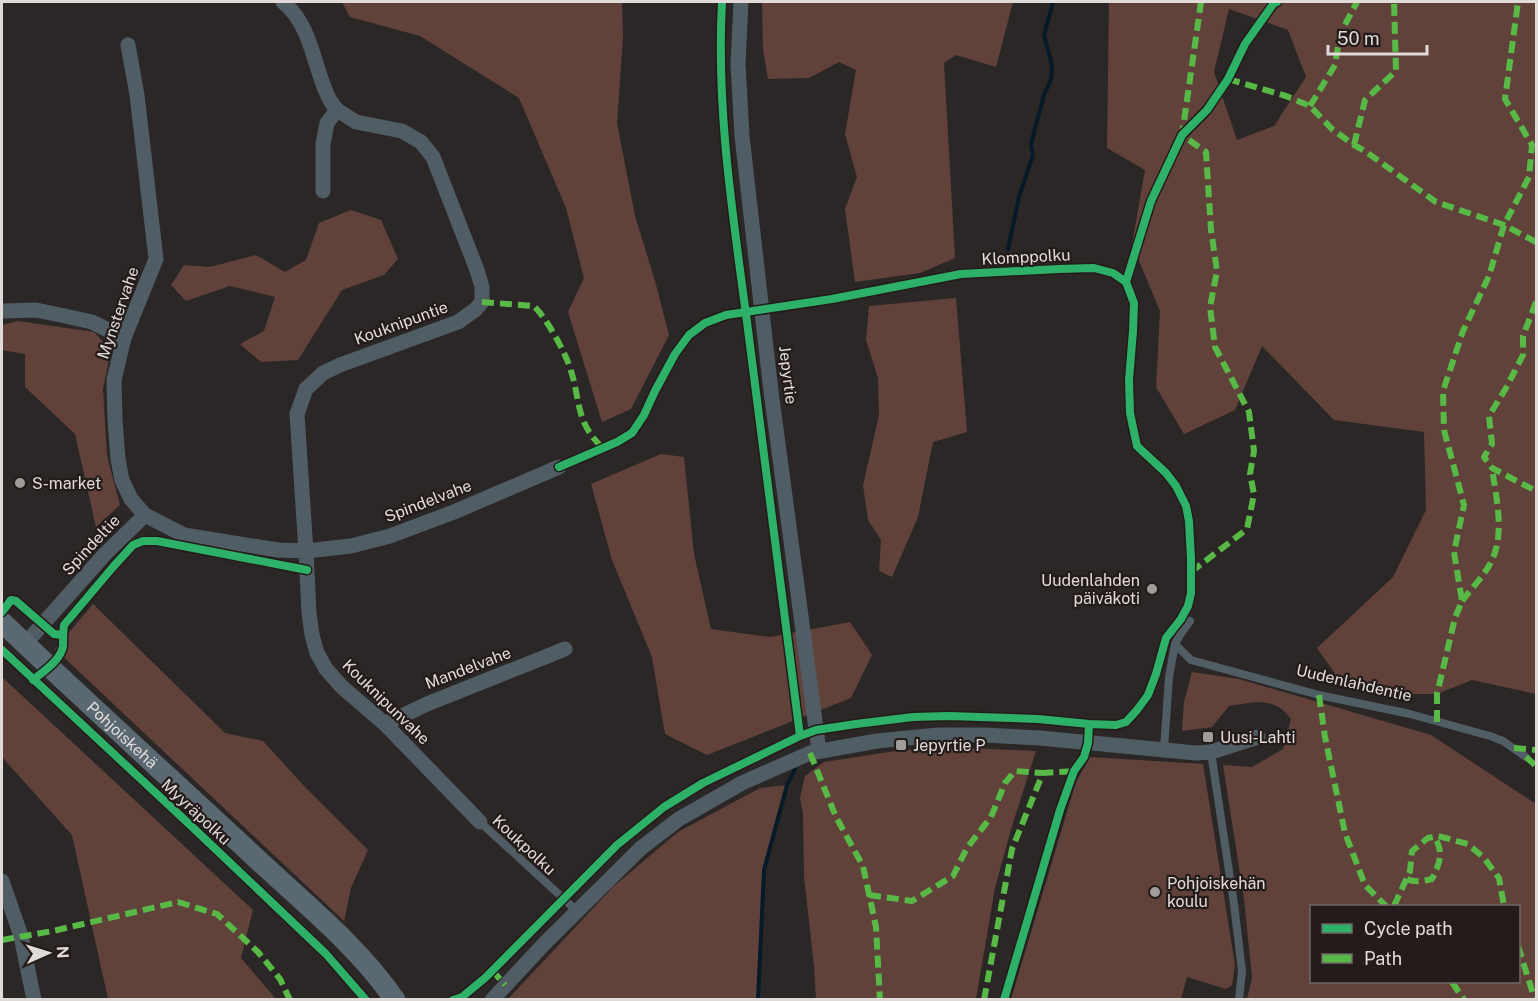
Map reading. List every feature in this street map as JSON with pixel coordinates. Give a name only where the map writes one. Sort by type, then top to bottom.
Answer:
[{"type":"main road","name":"Pohjoiskehä","points":[[2,622],[350,945],[380,978],[395,999]]},
{"type":"street","points":[[283,2],[298,20],[310,42],[328,96],[337,110],[327,123],[323,144],[323,191]]},
{"type":"street","name":"Jepyrtie","points":[[741,2],[738,64],[743,147],[770,380],[819,751]]},
{"type":"street","name":"Mynstervahe","points":[[128,45],[137,95],[156,260],[124,338],[114,380],[115,420],[122,480],[130,499],[145,515]]},
{"type":"street","name":"Kouknipuntie","points":[[306,551],[297,414],[306,389],[323,373],[340,365],[458,322],[482,302],[482,287],[477,270],[433,157],[421,142],[402,131],[356,122],[337,110]]},
{"type":"street","points":[[2,311],[36,310],[65,315],[92,322],[124,338]]},
{"type":"street","name":"Spindelvahe","points":[[306,551],[351,546],[390,536],[454,512],[559,467]]},
{"type":"street","name":"Spindeltie","points":[[25,644],[105,554],[145,515],[184,535],[278,550],[306,551]]},
{"type":"street","name":"Kouknipunvahe","points":[[306,551],[312,635],[317,653],[326,669],[342,687],[385,724],[480,822]]},
{"type":"street","name":"Mandelvahe","points":[[385,724],[427,704],[565,650]]},
{"type":"street","points":[[492,999],[641,848],[679,819],[742,783],[810,753],[877,741],[939,735],[983,735],[1040,738],[1196,753],[1211,752],[1258,737]]},
{"type":"street","points":[[2,881],[21,936],[34,999]]},
{"type":"lane","points":[[1164,749],[1169,677],[1175,644],[1190,621]]},
{"type":"lane","name":"Uudenlahdentie","points":[[1175,644],[1191,660],[1319,695],[1410,714],[1490,736],[1503,741],[1526,756]]},
{"type":"lane","points":[[1211,752],[1242,971],[1239,999]]},
{"type":"lane","name":"Koukpolku","points":[[480,822],[577,911]]},
{"type":"shaded area","points":[[342,2],[622,2],[623,37],[617,123],[635,216],[669,335],[631,409],[602,422],[568,312],[584,278],[566,208],[519,98],[420,36],[350,17]]},
{"type":"shaded area","points":[[762,2],[1013,2],[996,67],[956,55],[944,63],[955,258],[920,273],[855,282],[845,209],[857,177],[845,134],[856,70],[839,62],[809,78],[768,79],[763,50]]},
{"type":"shaded area","points":[[1109,2],[1536,2],[1536,694],[1472,680],[1437,694],[1407,694],[1336,675],[1317,648],[1393,577],[1426,510],[1424,432],[1334,420],[1262,346],[1235,410],[1184,434],[1156,387],[1160,311],[1132,244],[1145,170],[1107,148]],"holes":[[[1229,9],[1288,30],[1306,77],[1274,126],[1237,140],[1214,72]]]},
{"type":"shaded area","points":[[351,210],[381,220],[398,259],[384,275],[342,290],[298,360],[261,362],[240,344],[264,331],[275,297],[230,286],[186,301],[171,285],[184,265],[210,267],[256,255],[285,272],[306,260],[319,223]]},
{"type":"shaded area","points":[[956,298],[967,432],[933,442],[918,517],[892,577],[879,571],[881,540],[868,520],[863,485],[879,415],[878,378],[866,340],[869,306]]},
{"type":"shaded area","points":[[18,321],[94,332],[111,350],[103,389],[107,456],[120,505],[96,527],[75,434],[25,387],[25,354],[2,350],[2,325]]},
{"type":"shaded area","points":[[661,454],[684,457],[694,554],[711,629],[770,637],[850,622],[872,655],[851,698],[707,755],[665,734],[652,657],[612,560],[591,484]]},
{"type":"shaded area","points":[[93,604],[225,733],[263,741],[368,850],[351,888],[344,921],[55,649]]},
{"type":"shaded area","points":[[1192,672],[1239,679],[1431,735],[1536,804],[1536,999],[1247,999],[1252,978],[1244,899],[1223,765],[1252,767],[1283,749],[1291,719],[1271,704],[1247,703],[1229,706],[1212,727],[1182,731],[1184,702]]},
{"type":"shaded area","points":[[2,677],[253,910],[241,958],[276,999],[108,999],[72,835],[2,757]]},
{"type":"shaded area","points":[[969,748],[1036,751],[995,888],[976,999],[816,999],[804,877],[803,814],[800,798],[805,776],[824,762],[902,750]]},
{"type":"shaded area","name":"Pohjoiskehän koulu","points":[[1090,757],[1203,764],[1235,965],[1232,985],[1226,989],[1187,977],[1181,999],[1011,999],[1076,782]]},
{"type":"shaded area","points":[[787,785],[764,870],[758,999],[508,999],[613,887],[678,832],[760,788]]},
{"type":"waterway","points":[[1008,249],[1019,197],[1033,155],[1031,144],[1044,95],[1051,79],[1052,65],[1044,35],[1053,2]]},
{"type":"waterway","points":[[758,1000],[764,870],[787,785],[795,769]]},
{"type":"marked path","points":[[1191,572],[1247,529],[1254,494],[1250,474],[1254,451],[1249,412],[1215,347],[1210,307],[1217,271],[1211,230],[1206,152],[1182,135],[1201,2]]},
{"type":"marked path","points":[[1310,106],[1335,65],[1340,34],[1357,2]]},
{"type":"marked path","points":[[1354,145],[1365,100],[1396,71],[1394,2]]},
{"type":"marked path","points":[[1437,722],[1437,694],[1455,618],[1462,601],[1454,552],[1464,505],[1444,430],[1443,391],[1463,331],[1489,276],[1504,225],[1529,177],[1532,145],[1505,99],[1518,2]]},
{"type":"marked path","points":[[1228,79],[1286,96],[1310,106],[1332,129],[1436,202],[1504,225],[1536,242]]},
{"type":"marked path","points":[[482,302],[534,306],[545,319],[569,364],[580,411],[586,426],[602,448]]},
{"type":"marked path","points":[[1536,302],[1523,336],[1523,355],[1489,416],[1492,444],[1484,457],[1492,468],[1536,491]]},
{"type":"marked path","points":[[1462,601],[1487,569],[1498,541],[1499,516],[1492,468]]},
{"type":"marked path","points":[[1319,695],[1325,737],[1345,833],[1365,885],[1385,905]]},
{"type":"marked path","points":[[1514,748],[1536,750]]},
{"type":"marked path","points":[[810,753],[836,817],[863,866],[876,927],[880,1000]]},
{"type":"marked path","points":[[1526,757],[1536,766]]},
{"type":"marked path","points":[[869,895],[912,901],[953,876],[967,848],[991,817],[1005,783],[1015,771],[1043,773]]},
{"type":"marked path","points":[[984,1000],[1012,849],[1043,773],[1074,771]]},
{"type":"marked path","points":[[1394,905],[1410,871],[1412,851],[1428,838],[1438,836],[1468,844],[1484,858],[1499,878],[1504,905]]},
{"type":"marked path","points":[[1407,879],[1416,881],[1432,879],[1440,858],[1435,837]]},
{"type":"marked path","points":[[2,940],[53,931],[178,902],[217,914],[258,952],[280,979],[290,1000]]},
{"type":"marked path","points":[[1520,952],[1535,1000]]},
{"type":"marked path","points":[[492,970],[505,985]]},
{"type":"marked path","points":[[1453,983],[1464,1000]]},
{"type":"cycle path","points":[[722,2],[721,82],[727,162],[800,736]]},
{"type":"cycle path","points":[[1126,282],[1151,201],[1182,135],[1207,110],[1228,79],[1245,44],[1277,2]]},
{"type":"cycle path","name":"Klomppolku","points":[[453,1000],[462,997],[485,978],[617,845],[664,807],[703,783],[800,736],[816,730],[913,717],[1038,719],[1116,725],[1126,722],[1148,695],[1166,638],[1181,619],[1188,606],[1191,593],[1189,521],[1186,506],[1176,486],[1166,473],[1137,446],[1130,413],[1129,380],[1134,303],[1126,282],[1113,273],[1094,268],[961,274],[832,299],[726,315],[705,323],[689,335],[675,354],[644,415],[632,433],[617,442],[559,467]]},
{"type":"cycle path","points":[[33,680],[51,665],[62,651],[64,625],[133,545],[143,541],[157,541],[307,570]]},
{"type":"cycle path","points":[[2,612],[11,600],[16,601],[54,634],[62,635]]},
{"type":"cycle path","name":"Myyräpolku","points":[[2,650],[326,954],[366,1000]]},
{"type":"cycle path","points":[[1004,1000],[1060,810],[1074,771],[1084,757],[1088,743],[1089,724]]},
{"type":"place","name":"S-market","points":[[20,483]]},
{"type":"place","name":"Uudenlahden päiväkoti","points":[[1152,589]]},
{"type":"place","name":"Uusi-Lahti","points":[[1208,737]]},
{"type":"place","name":"Jepyrtie P","points":[[901,745]]},
{"type":"place","name":"Pohjoiskehän koulu","points":[[1155,892]]}]
